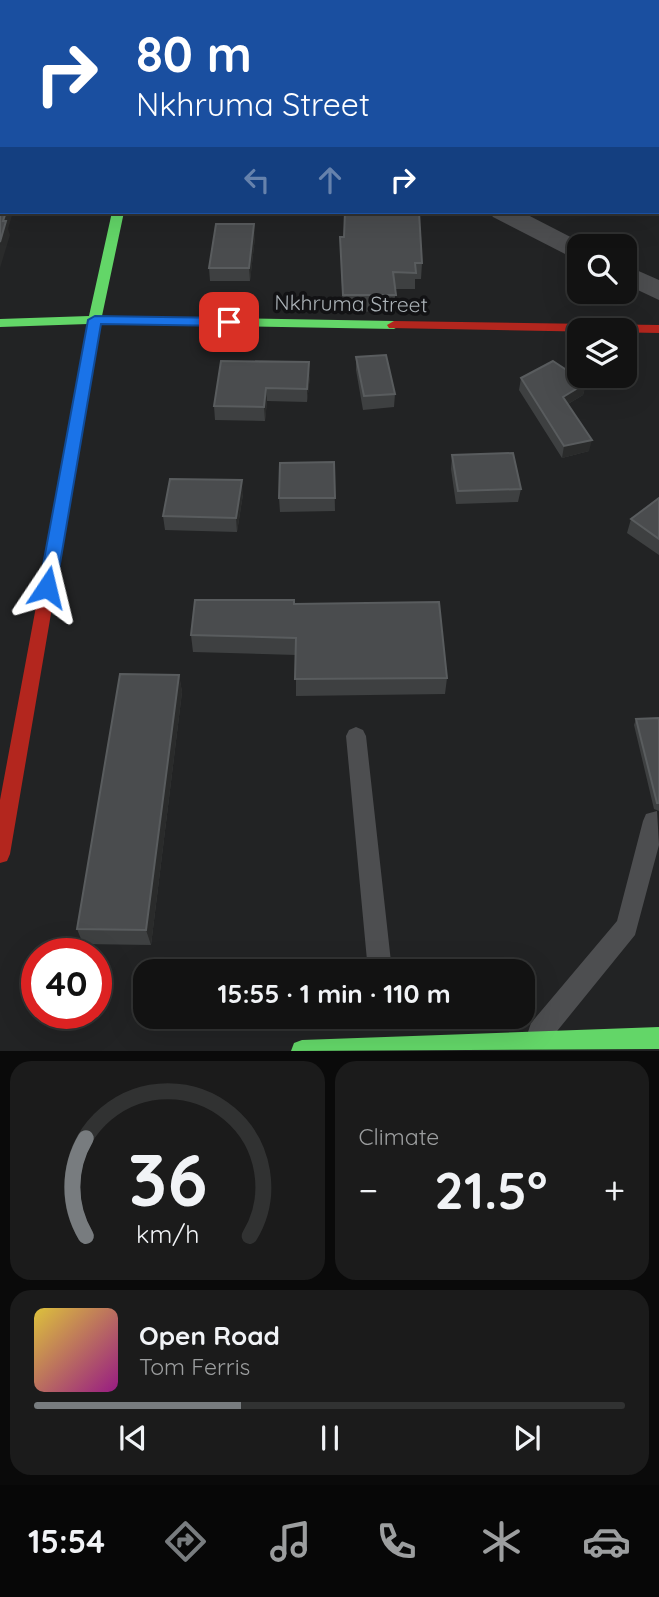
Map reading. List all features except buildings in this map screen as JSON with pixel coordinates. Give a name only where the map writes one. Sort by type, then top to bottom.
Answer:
[{"type":"main road","points":[[0,854],[95,320],[118,214]]},
{"type":"main road","name":"Nkhruma Street","points":[[0,323],[95,320],[659,329]]},
{"type":"main road","points":[[302,1051],[387,1037],[531,1043],[659,1038]]},
{"type":"street","points":[[506,214],[567,244]]},
{"type":"street","points":[[637,280],[659,292]]},
{"type":"lane","points":[[356,736],[379,959]]},
{"type":"lane","points":[[531,1043],[627,927],[654,821],[657,821]]},
{"type":"shaded area","points":[[0,214],[659,214],[659,1051],[0,1051]]},
{"type":"traffic: fast","points":[[69,467],[95,320],[118,214]]},
{"type":"traffic: fast","points":[[0,323],[95,320],[394,325]]},
{"type":"traffic: fast","points":[[302,1051],[659,1038]]},
{"type":"traffic: jam","points":[[394,325],[659,329]]},
{"type":"traffic: jam","points":[[0,854],[69,467]]},
{"type":"route","points":[[47,587],[95,320],[229,322]]}]
